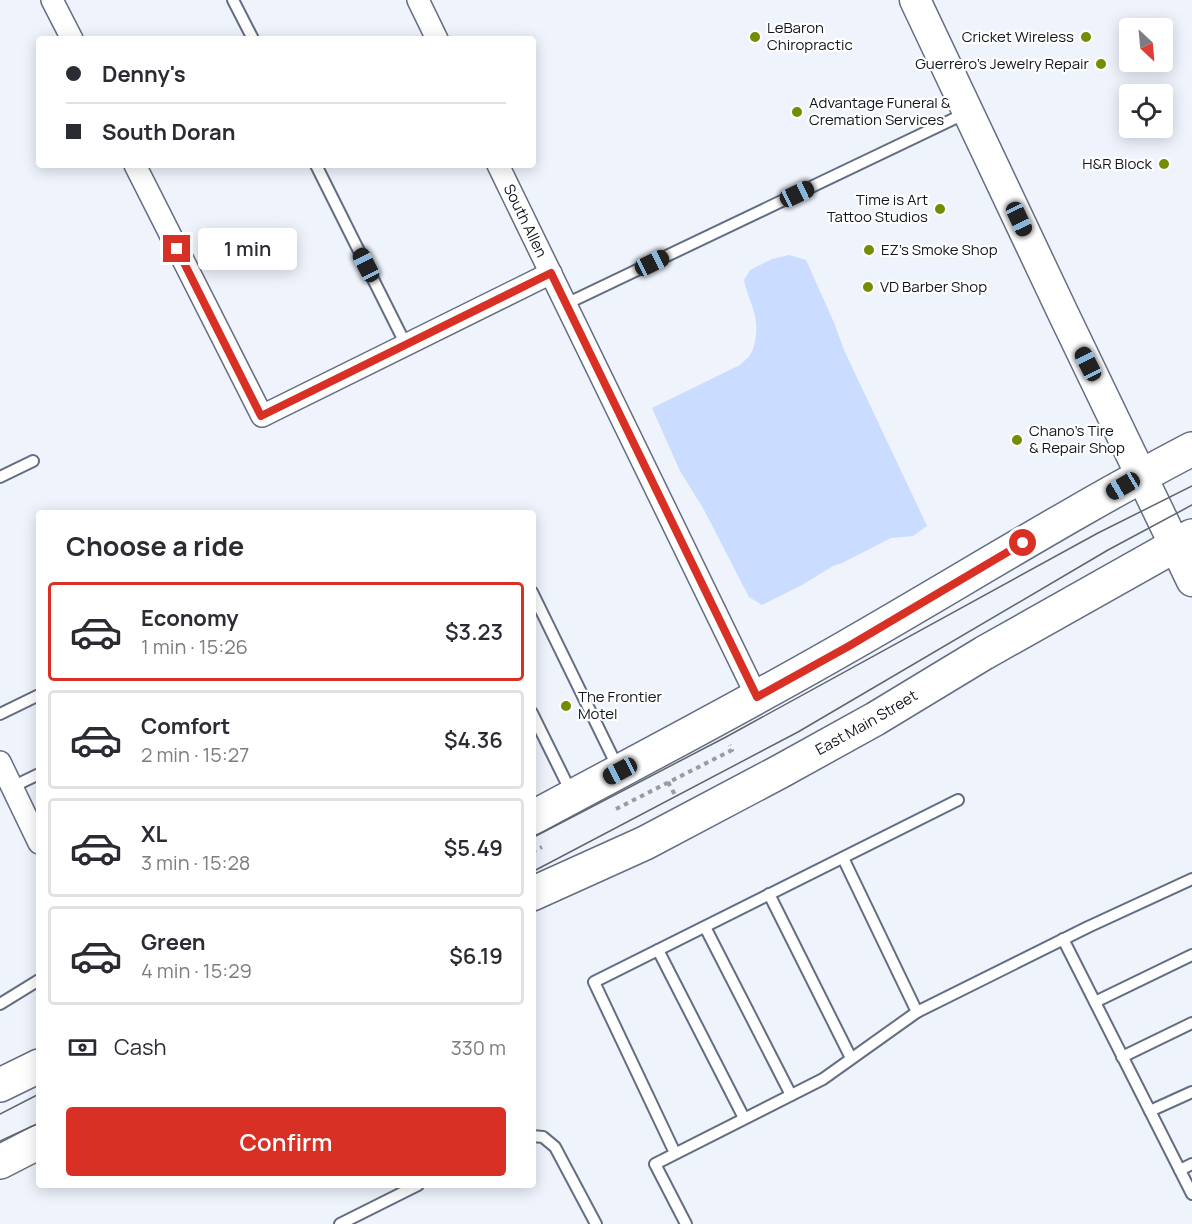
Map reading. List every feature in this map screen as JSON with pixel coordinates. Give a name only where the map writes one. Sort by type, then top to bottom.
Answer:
[{"type":"main road","points":[[915,0],[1142,475],[1184,541],[1192,581]]},
{"type":"main road","points":[[542,830],[573,796],[849,646],[1002,555],[1192,449]]},
{"type":"main road","name":"East Main Street","points":[[536,892],[655,838],[781,771],[875,719],[984,653],[1184,541]]},
{"type":"main road","points":[[0,1085],[36,1067]]},
{"type":"main road","points":[[0,1162],[36,1144]]},
{"type":"street","points":[[52,0],[70,36]]},
{"type":"street","points":[[418,0],[436,36]]},
{"type":"street","points":[[137,168],[261,416],[551,273]]},
{"type":"street","name":"South Allen","points":[[499,168],[757,697]]},
{"type":"street","points":[[0,762],[36,837]]},
{"type":"lane","points":[[234,0],[252,36]]},
{"type":"lane","points":[[566,304],[969,112]]},
{"type":"lane","points":[[318,168],[406,345]]},
{"type":"lane","points":[[0,477],[33,461]]},
{"type":"lane","points":[[536,600],[620,771]]},
{"type":"lane","points":[[0,714],[36,696]]},
{"type":"lane","points":[[536,721],[573,796]]},
{"type":"lane","points":[[12,788],[36,776]]},
{"type":"lane","points":[[675,1153],[594,982],[957,800]]},
{"type":"lane","points":[[843,858],[916,1012]]},
{"type":"lane","points":[[686,1224],[655,1164],[823,1078],[916,1012],[1063,939],[1192,879]]},
{"type":"lane","points":[[769,894],[851,1058]]},
{"type":"lane","points":[[705,927],[791,1095]]},
{"type":"lane","points":[[1063,939],[1192,1194]]},
{"type":"lane","points":[[658,950],[744,1118]]},
{"type":"lane","points":[[1095,1002],[1192,955]]},
{"type":"lane","points":[[0,1004],[36,982]]},
{"type":"lane","points":[[1122,1057],[1192,1023]]},
{"type":"lane","points":[[1150,1112],[1192,1092]]},
{"type":"lane","points":[[536,1136],[543,1137],[555,1147],[596,1224]]},
{"type":"lane","points":[[1180,1170],[1192,1164]]},
{"type":"lane","points":[[340,1224],[412,1188]]},
{"type":"path","points":[[615,809],[732,750],[726,737]]},
{"type":"path","points":[[668,782],[676,796]]},
{"type":"shaded area","points":[[789,255],[806,260],[844,350],[927,526],[913,536],[891,538],[833,566],[762,605],[749,597],[703,508],[680,471],[652,408],[740,365],[748,357],[754,345],[756,322],[744,280],[750,270],[772,259]]},
{"type":"tram line","points":[[536,836],[726,737],[1098,533],[1192,486]]},
{"type":"tram line","points":[[536,870],[798,732],[1108,550],[1192,505]]},
{"type":"tram line","points":[[0,1114],[36,1096]]},
{"type":"tram line","points":[[0,1141],[36,1124]]},
{"type":"place","name":"LeBaron Chiropractic","points":[[755,37]]},
{"type":"place","name":"Cricket Wireless","points":[[1086,37]]},
{"type":"place","name":"Guerrero's Jewelry Repair","points":[[1101,64]]},
{"type":"place","name":"Advantage Funeral & Cremation Services","points":[[797,112]]},
{"type":"place","name":"H&R Block","points":[[1164,164]]},
{"type":"place","name":"Time is Art Tattoo Studios","points":[[940,209]]},
{"type":"place","name":"EZ's Smoke Shop","points":[[869,250]]},
{"type":"place","name":"VD Barber Shop","points":[[868,287]]},
{"type":"place","name":"Chano's Tire & Repair Shop","points":[[1017,440]]},
{"type":"place","name":"The Frontier Motel","points":[[566,706]]},
{"type":"route","points":[[177,249],[261,416],[551,273],[757,697],[849,646],[1023,543]]}]
